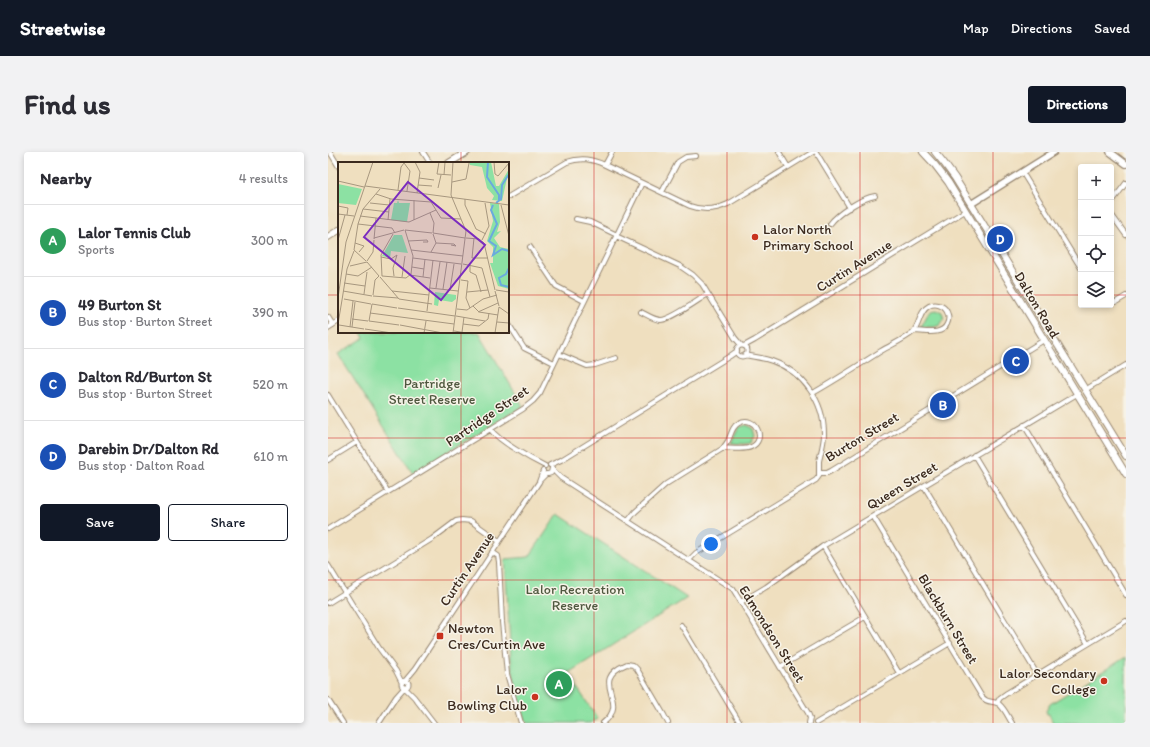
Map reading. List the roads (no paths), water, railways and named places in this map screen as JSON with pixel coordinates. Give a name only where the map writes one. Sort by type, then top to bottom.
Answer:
[{"type":"main road","points":[[451,162],[467,152]]},
{"type":"main road","name":"Dalton Road","points":[[923,152],[941,172],[1126,474]]},
{"type":"main road","name":"Dalton Road","points":[[935,152],[951,172],[1126,456]]},
{"type":"main road","points":[[328,237],[338,231]]},
{"type":"main road","name":"Burton Street","points":[[1044,340],[1052,335]]},
{"type":"street","points":[[330,152],[338,165]]},
{"type":"street","points":[[423,152],[429,162]]},
{"type":"street","points":[[605,165],[612,152]]},
{"type":"street","points":[[779,152],[788,167]]},
{"type":"street","points":[[509,196],[567,162],[586,159],[605,165],[695,208],[709,210],[716,209],[728,204],[813,152]]},
{"type":"street","points":[[816,152],[850,208]]},
{"type":"street","points":[[971,204],[1054,152]]},
{"type":"street","points":[[1110,152],[1126,164]]},
{"type":"street","points":[[662,192],[678,162],[686,157],[696,156]]},
{"type":"street","points":[[1022,172],[1078,263]]},
{"type":"street","name":"Partridge Street","points":[[328,529],[523,409],[533,401],[540,393],[642,183]]},
{"type":"street","points":[[1113,200],[1126,183]]},
{"type":"street","points":[[830,224],[835,218],[850,208],[875,196]]},
{"type":"street","name":"Curtin Avenue","points":[[379,723],[548,470],[561,460],[965,211]]},
{"type":"street","points":[[576,218],[590,222],[688,271],[698,279],[743,349]]},
{"type":"street","points":[[1114,218],[1126,235]]},
{"type":"street","points":[[530,247],[556,286],[584,301]]},
{"type":"street","points":[[641,312],[651,318],[663,320],[672,317],[708,294]]},
{"type":"street","points":[[1114,302],[1126,296]]},
{"type":"street","points":[[813,393],[914,331],[934,332],[941,330],[946,326],[949,320],[947,311],[940,306],[933,305],[927,307],[922,313],[914,331]]},
{"type":"street","points":[[328,317],[333,325]]},
{"type":"street","points":[[328,328],[338,322]]},
{"type":"street","points":[[509,324],[524,348],[554,363]]},
{"type":"street","name":"Burton Street","points":[[689,560],[696,554],[816,480],[819,473],[831,471],[1044,340]]},
{"type":"street","name":"Curtin Avenue","points":[[743,349],[756,357],[773,361],[792,371],[805,382],[813,393],[820,409],[824,427],[819,473]]},
{"type":"street","name":"Curtin Avenue","points":[[730,356],[742,356],[743,349]]},
{"type":"street","points":[[559,354],[587,366],[616,358]]},
{"type":"street","points":[[1085,390],[1126,365]]},
{"type":"street","name":"Queen Street","points":[[741,602],[766,587],[823,546],[1077,394]]},
{"type":"street","points":[[328,395],[388,492]]},
{"type":"street","points":[[628,521],[635,512],[666,484],[722,449],[728,442],[733,429],[738,423],[747,421],[751,422],[757,428],[759,438],[751,447],[722,449]]},
{"type":"street","points":[[1024,425],[1126,595]]},
{"type":"street","name":"Edmondson Street","points":[[490,429],[498,437],[732,589],[809,716],[809,723]]},
{"type":"street","points":[[328,460],[357,442]]},
{"type":"street","points":[[974,455],[1088,644]]},
{"type":"street","points":[[924,486],[1037,674]]},
{"type":"street","name":"Blackburn Street","points":[[873,516],[983,698],[987,702],[997,703],[1004,710],[1012,723]]},
{"type":"street","points":[[328,603],[432,539],[456,521],[470,521],[500,541]]},
{"type":"street","points":[[823,546],[899,673]]},
{"type":"street","points":[[492,552],[498,556],[500,562],[502,622],[507,674],[520,722],[515,723]]},
{"type":"street","points":[[328,565],[379,648],[434,723]]},
{"type":"street","points":[[780,667],[865,617]]},
{"type":"street","points":[[997,703],[1000,698],[1007,693],[1126,621]]},
{"type":"street","points":[[681,625],[740,723]]},
{"type":"street","points":[[816,723],[950,643]]},
{"type":"street","points":[[603,723],[610,715],[613,708],[613,700],[608,686],[609,679],[611,675],[627,664],[632,665],[637,669],[668,723]]},
{"type":"street","points":[[328,700],[342,723]]},
{"type":"place","name":"Lalor North Primary School","points":[[755,237]]},
{"type":"place","name":"Darebin Dr/Dalton Rd","points":[[1000,239]]},
{"type":"place","name":"Dalton Rd/Burton St","points":[[1016,361]]},
{"type":"place","name":"49 Burton St","points":[[943,405]]},
{"type":"place","name":"Newton Cres/Curtin Ave","points":[[440,636]]},
{"type":"place","name":"Lalor Secondary College","points":[[1104,681]]},
{"type":"place","name":"Lalor Tennis Club","points":[[559,684]]},
{"type":"place","name":"Lalor Bowling Club","points":[[535,697]]},
{"type":"park label","name":"Partridge Street Reserve","points":[[432,392]]},
{"type":"park label","name":"Lalor Recreation Reserve","points":[[575,598]]}]
